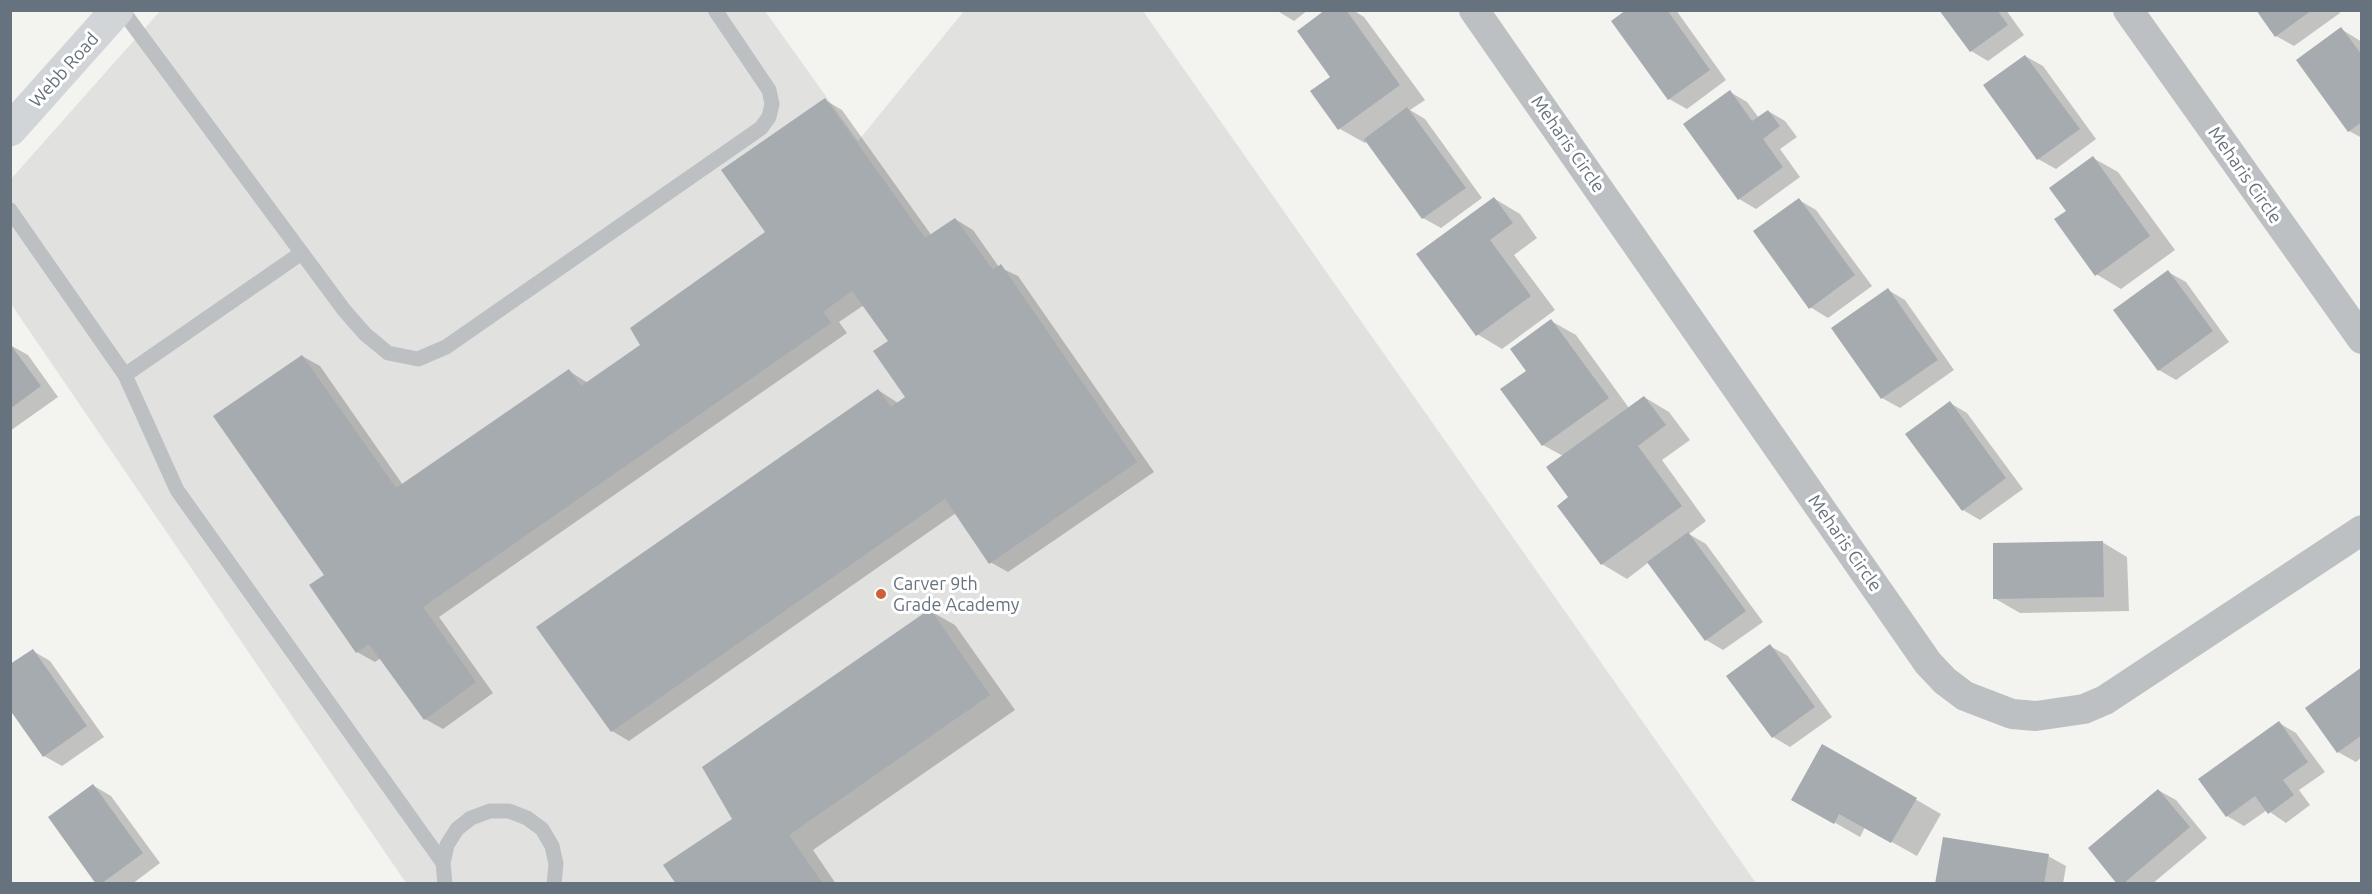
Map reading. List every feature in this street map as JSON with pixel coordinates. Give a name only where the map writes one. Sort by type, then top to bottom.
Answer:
[{"type":"street","name":"Webb Road","points":[[10,130],[117,10]]},
{"type":"street","name":"Meharis Circle","points":[[1474,10],[1928,663],[1965,696],[2012,714],[2044,716],[2084,709],[2105,700],[2361,531]]},
{"type":"street","name":"Meharis Circle","points":[[2128,10],[2361,339]]},
{"type":"lane","points":[[122,10],[300,254],[365,334],[388,353],[418,359],[446,347],[761,128],[769,117],[772,104],[769,90],[715,10]]},
{"type":"lane","points":[[10,210],[125,375],[177,490],[443,863]]},
{"type":"lane","points":[[125,375],[300,254]]},
{"type":"lane","points":[[445,884],[443,863],[447,845],[457,830],[471,818],[490,811],[508,811],[527,818],[542,829],[552,846],[556,864],[554,884]]},
{"type":"shaded area","name":"Carver 9th Grade Academy","points":[[160,11],[765,11],[858,141],[964,11],[1143,11],[1756,883],[406,883],[11,304],[11,179]]},
{"type":"building","points":[[1325,10],[1346,10],[1400,85],[1338,130],[1310,91],[1330,77],[1297,31]]},
{"type":"building","points":[[1626,10],[1667,10],[1710,70],[1668,100],[1611,21]]},
{"type":"building","points":[[1939,10],[1997,10],[2008,25],[1970,52]]},
{"type":"building","points":[[2256,10],[2312,10],[2275,37]]},
{"type":"building","points":[[2341,27],[2362,55],[2362,122],[2348,132],[2296,60]]},
{"type":"building","points":[[2025,55],[2080,129],[2037,160],[1983,85]]},
{"type":"building","points":[[1730,90],[1752,121],[1768,110],[1780,126],[1763,139],[1783,167],[1738,200],[1683,124]]},
{"type":"building","points":[[825,98],[925,238],[955,218],[993,270],[1001,264],[1137,462],[989,564],[945,499],[611,732],[536,627],[878,389],[891,407],[905,397],[873,351],[888,341],[852,291],[823,312],[831,323],[423,607],[476,682],[424,720],[369,644],[356,653],[309,585],[324,575],[213,416],[302,355],[396,488],[569,369],[581,386],[640,345],[630,328],[765,232],[721,170]]},
{"type":"building","points":[[1407,107],[1466,188],[1422,219],[1364,139]]},
{"type":"building","points":[[2093,156],[2150,236],[2095,276],[2054,219],[2066,211],[2049,188]]},
{"type":"building","points":[[1494,197],[1513,223],[1490,240],[1531,296],[1476,336],[1416,254]]},
{"type":"building","points":[[1799,198],[1855,275],[1809,309],[1753,231]]},
{"type":"building","points":[[2168,270],[2213,331],[2158,371],[2113,310]]},
{"type":"building","points":[[1888,288],[1938,360],[1881,399],[1831,328]]},
{"type":"building","points":[[1551,319],[1609,398],[1542,446],[1500,389],[1526,371],[1510,349]]},
{"type":"building","points":[[10,344],[41,386],[10,409]]},
{"type":"building","points":[[1644,396],[1666,425],[1638,446],[1682,506],[1601,565],[1557,506],[1568,497],[1546,467]]},
{"type":"building","points":[[1950,401],[2006,478],[1962,511],[1905,434]]},
{"type":"building","points":[[1688,532],[1746,611],[1705,641],[1647,562]]},
{"type":"building","points":[[2103,541],[2104,597],[1993,599],[1993,543]]},
{"type":"building","points":[[930,609],[990,695],[789,835],[823,884],[676,884],[663,865],[732,819],[702,767]]},
{"type":"building","points":[[1770,644],[1815,707],[1772,738],[1726,676]]},
{"type":"building","points":[[33,649],[87,726],[43,757],[10,710],[10,664]]},
{"type":"building","points":[[2362,667],[2362,735],[2337,753],[2305,708]]},
{"type":"building","points":[[2279,721],[2308,762],[2283,780],[2294,795],[2268,814],[2255,796],[2226,817],[2198,779]]},
{"type":"building","points":[[1822,744],[1917,798],[1891,843],[1839,814],[1834,824],[1791,800]]},
{"type":"building","points":[[93,784],[143,853],[101,884],[96,884],[48,817]]},
{"type":"building","points":[[2158,789],[2190,827],[2123,884],[2117,884],[2088,848]]},
{"type":"building","points":[[1943,837],[2049,854],[2044,884],[1935,884]]},
{"type":"place","name":"Carver 9th Grade Academy","points":[[881,594]]}]
